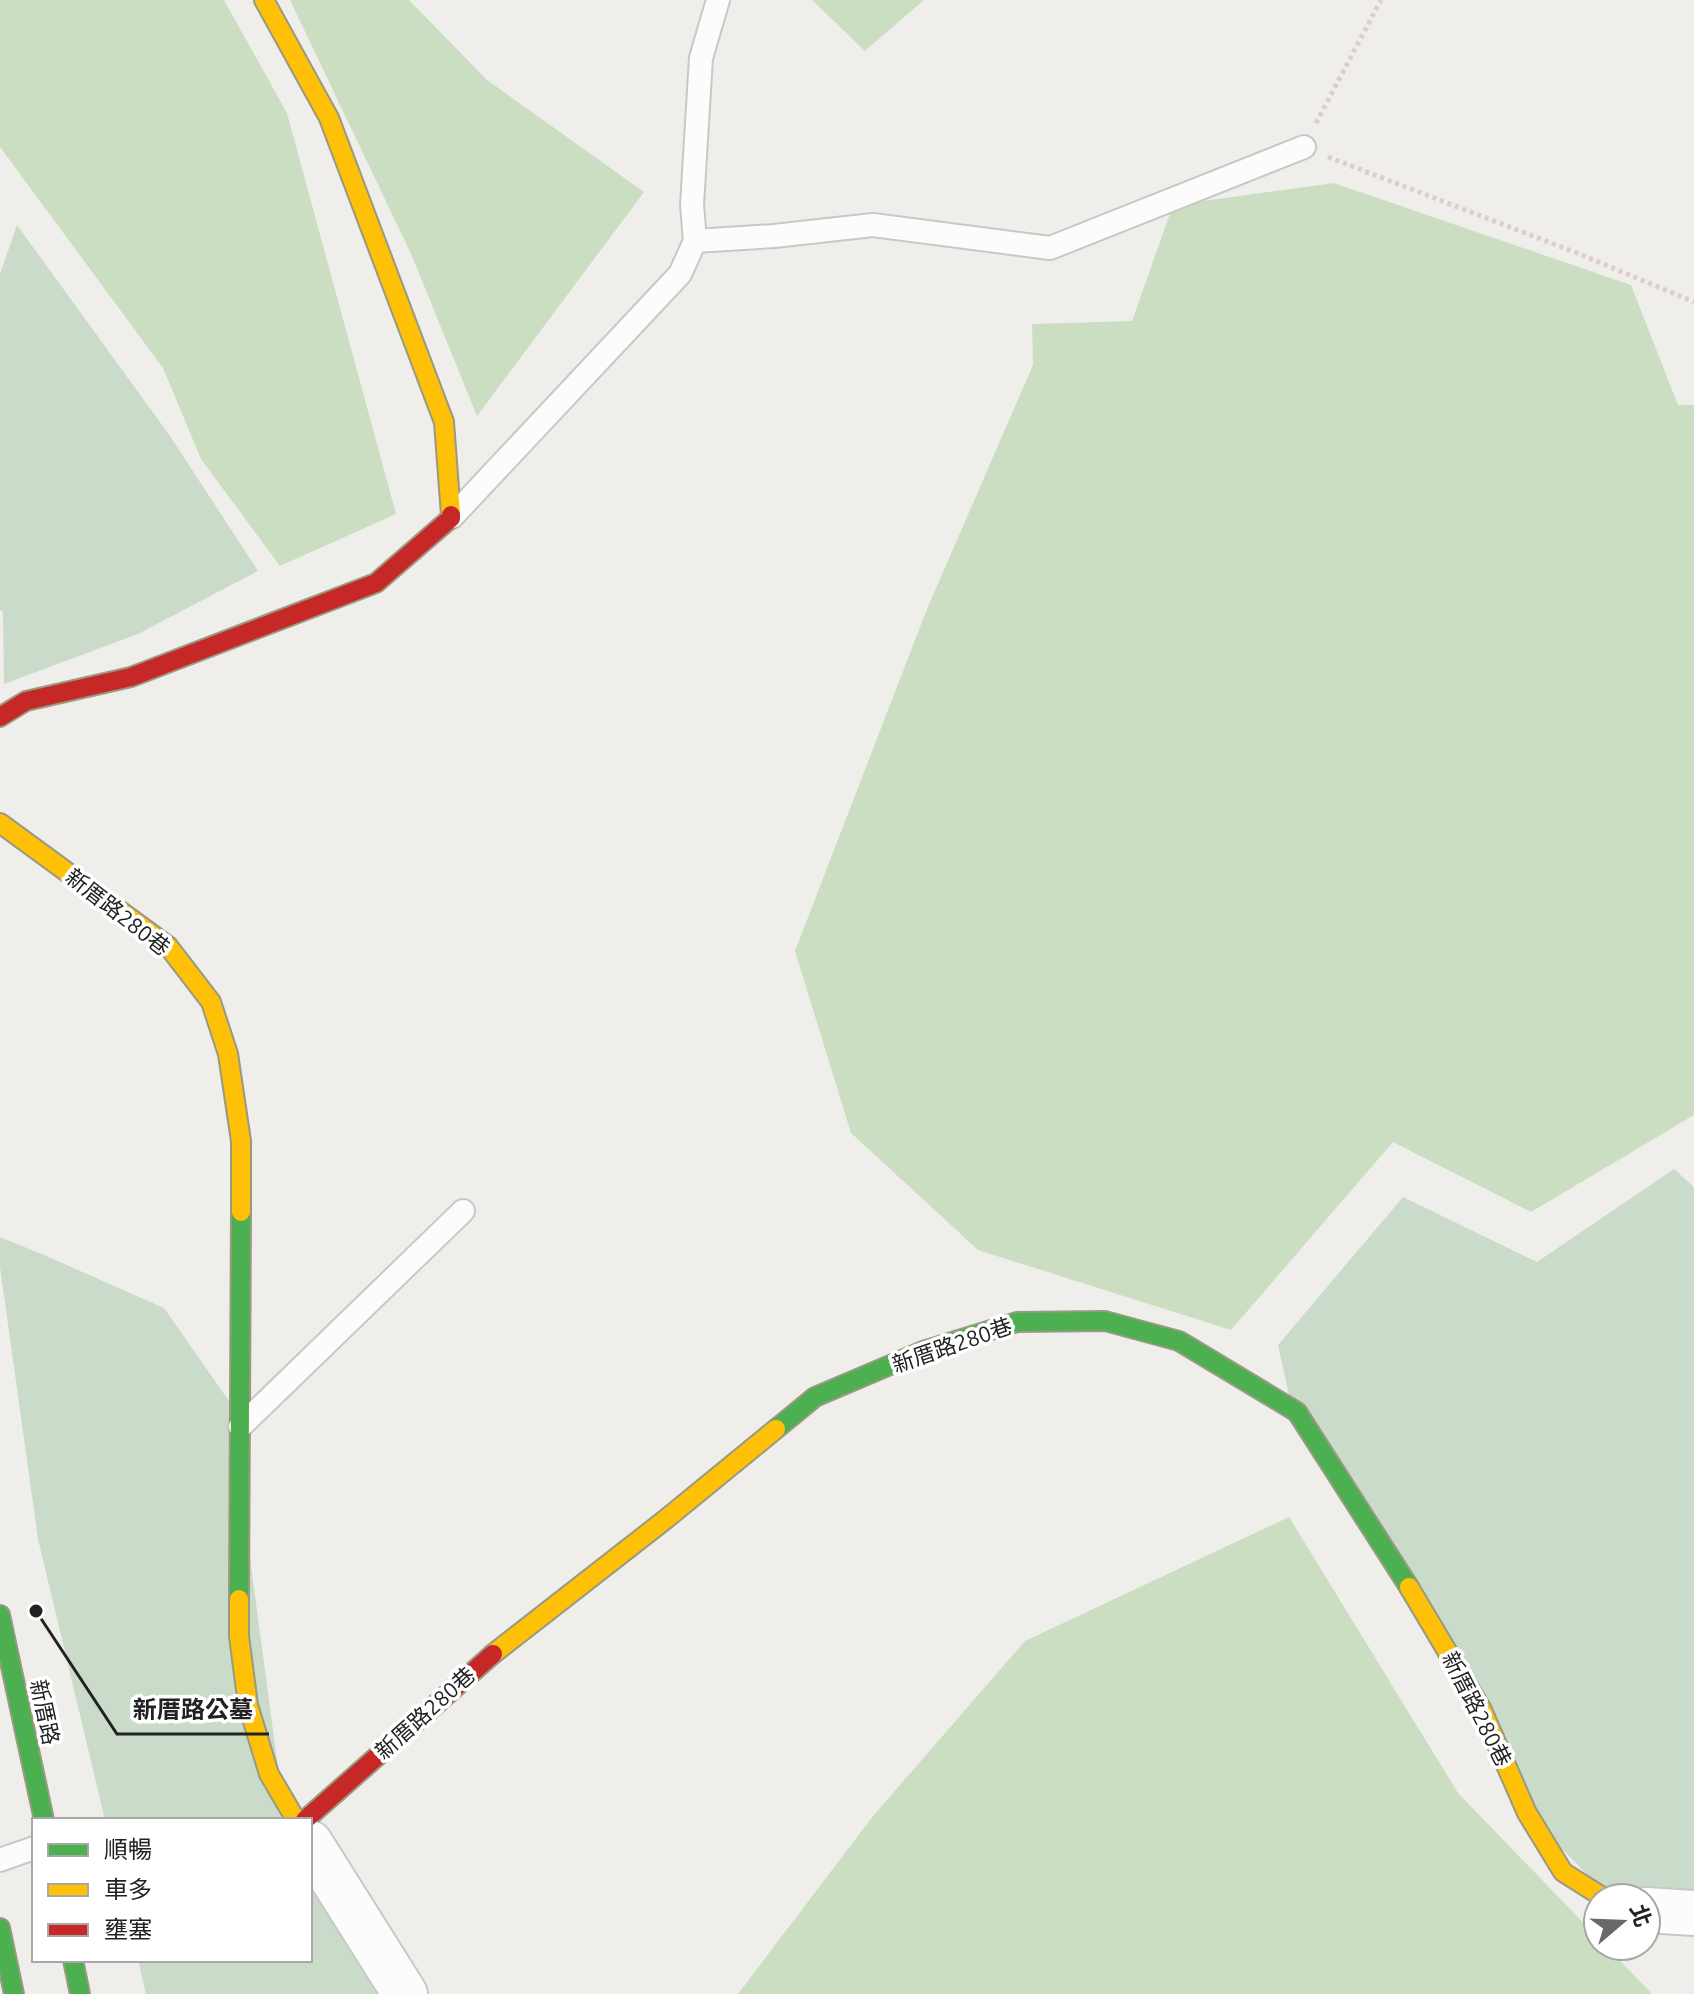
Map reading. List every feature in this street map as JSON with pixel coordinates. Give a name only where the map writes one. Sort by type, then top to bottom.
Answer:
[{"type":"street","points":[[0,717],[26,701],[131,677],[376,583],[451,518],[444,422],[329,118],[264,0]]},
{"type":"street","name":"新厝路280巷","points":[[0,823],[168,946],[211,1002],[228,1054],[241,1141],[239,1636],[248,1705],[269,1774],[295,1818]]},
{"type":"street","name":"新厝路280巷","points":[[307,1818],[479,1665],[666,1519],[815,1397],[923,1351],[1017,1322],[1105,1321],[1179,1341],[1297,1412],[1392,1558],[1481,1708],[1527,1813],[1563,1872],[1582,1884]]},
{"type":"street","name":"新厝路","points":[[0,1615],[44,1818]]},
{"type":"street","points":[[312,1846],[405,1994]]},
{"type":"street","points":[[1662,1911],[1694,1913]]},
{"type":"street","points":[[0,1928],[14,1994]]},
{"type":"street","points":[[73,1962],[80,1994]]},
{"type":"lane","points":[[451,518],[680,274],[695,241],[692,205],[701,58],[718,0]]},
{"type":"lane","points":[[695,241],[873,225],[1050,248],[1304,147]]},
{"type":"lane","points":[[240,1427],[463,1211]]},
{"type":"lane","points":[[0,1860],[32,1849]]},
{"type":"path","points":[[1381,0],[1304,147],[1694,302]]},
{"type":"green space","points":[[0,0],[224,0],[287,113],[396,514],[280,566],[201,459],[163,368],[0,147]]},
{"type":"green space","points":[[290,0],[409,0],[487,80],[644,192],[477,416],[412,256]]},
{"type":"green space","points":[[812,0],[924,0],[865,51]]},
{"type":"green space","points":[[1334,183],[1631,285],[1678,405],[1694,405],[1694,1115],[1531,1212],[1393,1142],[1231,1330],[978,1250],[851,1133],[795,951],[927,609],[1033,365],[1032,324],[1132,321],[1173,205]]},
{"type":"green space","points":[[17,225],[170,436],[258,571],[138,634],[4,684],[3,612],[0,610],[0,274]]},
{"type":"green space","points":[[1674,1169],[1694,1187],[1694,1913],[1662,1903],[1662,1882],[1594,1882],[1527,1813],[1290,1400],[1278,1345],[1403,1197],[1537,1262]]},
{"type":"green space","points":[[0,1237],[164,1308],[229,1401],[285,1818],[105,1818],[38,1539],[0,1267]]},
{"type":"green space","points":[[1289,1517],[1458,1793],[1582,1921],[1582,1962],[1621,1962],[1652,1994],[738,1994],[873,1816],[1025,1641]]},
{"type":"green space","points":[[312,1869],[386,1994],[146,1994],[138,1962],[312,1962]]},
{"type":"traffic: fast","points":[[239,1599],[241,1212]]},
{"type":"traffic: fast","points":[[776,1429],[815,1397],[923,1351],[1017,1322],[1105,1321],[1179,1341],[1297,1412],[1409,1587]]},
{"type":"traffic: fast","points":[[0,1615],[44,1818]]},
{"type":"traffic: fast","points":[[0,1928],[14,1994]]},
{"type":"traffic: fast","points":[[73,1962],[80,1994]]},
{"type":"traffic: slow","points":[[264,0],[329,118],[444,422],[451,515]]},
{"type":"traffic: slow","points":[[0,823],[168,946],[211,1002],[228,1054],[241,1141],[241,1212]]},
{"type":"traffic: slow","points":[[493,1654],[776,1429]]},
{"type":"traffic: slow","points":[[1409,1587],[1481,1708],[1527,1813],[1563,1872],[1582,1884]]},
{"type":"traffic: slow","points":[[239,1599],[239,1636],[248,1705],[269,1774],[295,1818]]},
{"type":"traffic: jam","points":[[0,717],[26,701],[131,677],[376,583],[451,515]]},
{"type":"traffic: jam","points":[[307,1818],[493,1654]]},
{"type":"place","name":"新厝路公墓","points":[[36,1611]]}]
